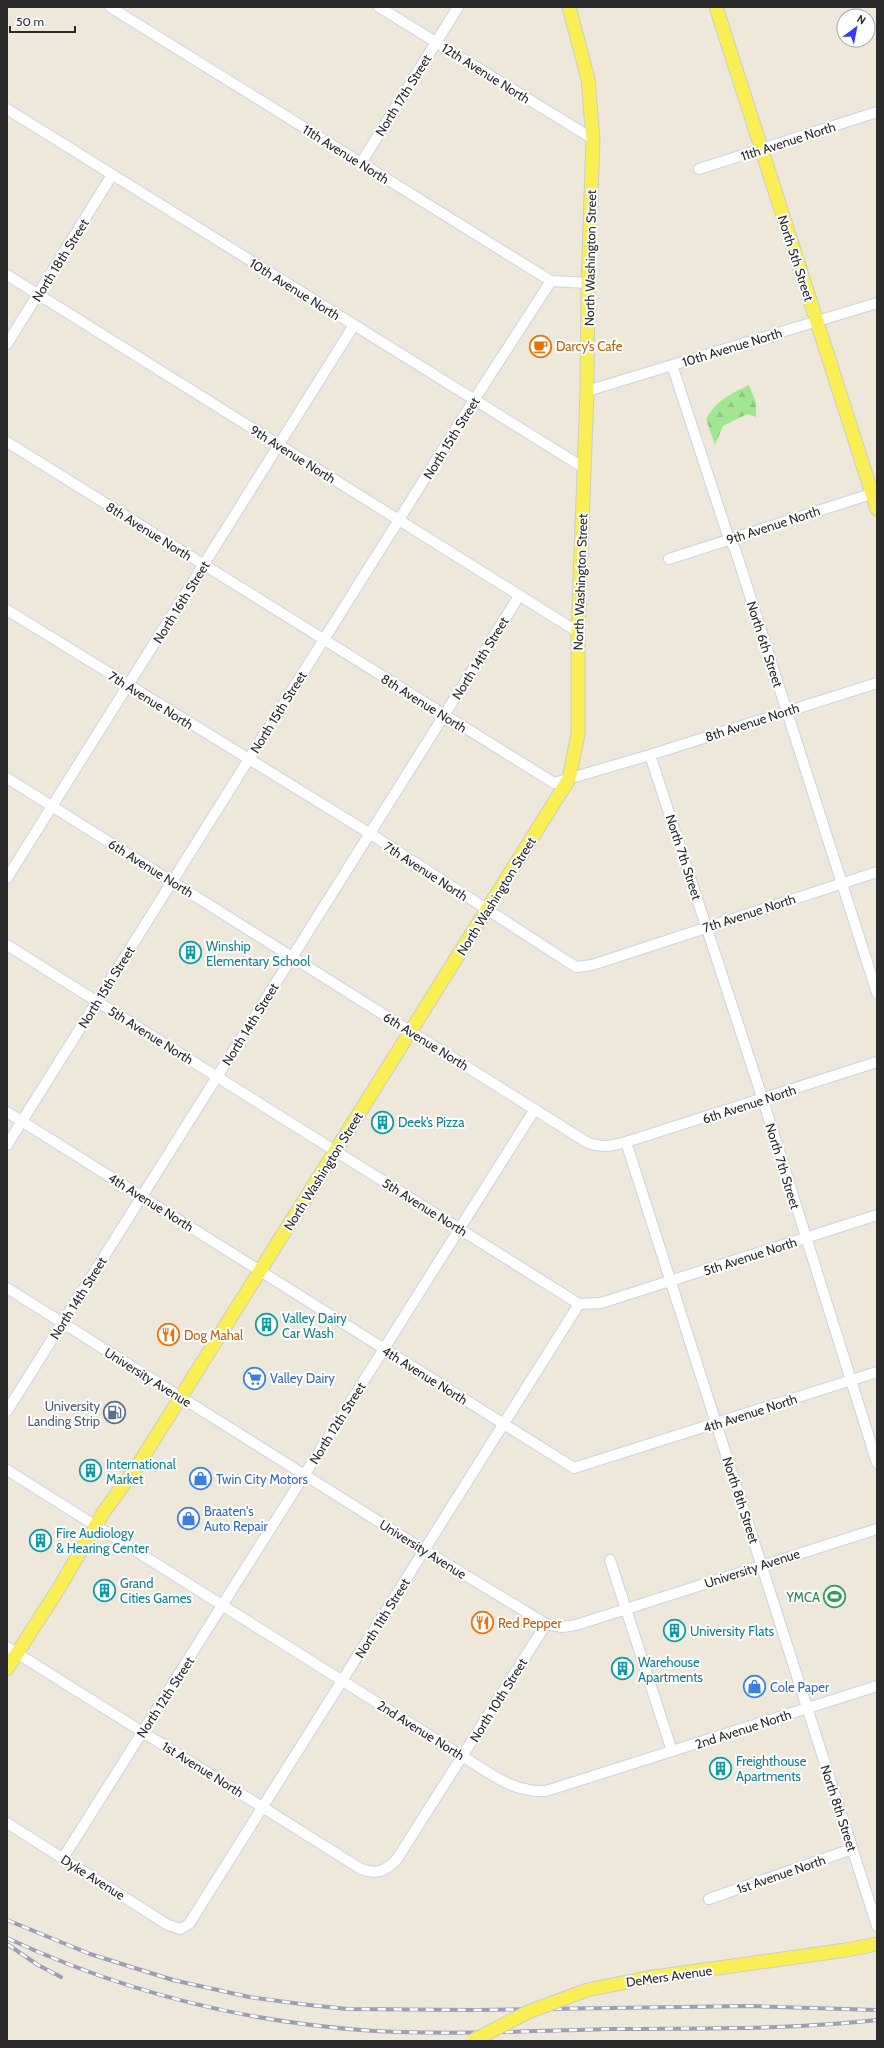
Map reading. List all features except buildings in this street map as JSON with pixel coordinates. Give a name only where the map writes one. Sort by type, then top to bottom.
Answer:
[{"type":"main road","name":"North Washington Street","points":[[7,1669],[12,1650],[59,1588],[96,1525],[138,1465],[569,779],[578,734],[578,632],[588,391],[588,283],[593,139],[588,79],[570,7]]},
{"type":"main road","name":"North 5th Street","points":[[716,7],[816,322],[874,492],[877,509]]},
{"type":"main road","name":"DeMers Avenue","points":[[472,2041],[528,2012],[587,1990],[647,1978],[846,1950],[877,1944]]},
{"type":"street","name":"11th Avenue North","points":[[110,7],[551,280],[588,283]]},
{"type":"street","name":"12th Avenue North","points":[[379,7],[593,139]]},
{"type":"street","name":"North 17th Street","points":[[360,163],[458,7]]},
{"type":"street","name":"10th Avenue North","points":[[7,109],[584,468]]},
{"type":"street","name":"11th Avenue North","points":[[699,169],[877,112]]},
{"type":"street","name":"North 18th Street","points":[[7,344],[112,175]]},
{"type":"street","name":"9th Avenue North","points":[[7,275],[578,632]]},
{"type":"street","name":"North 15th Street","points":[[7,1145],[323,640],[551,280]]},
{"type":"street","name":"10th Avenue North","points":[[588,391],[877,303]]},
{"type":"street","name":"North 16th Street","points":[[7,878],[354,325]]},
{"type":"street","name":"North 6th Street","points":[[672,365],[737,557],[877,993]]},
{"type":"street","name":"8th Avenue North","points":[[7,442],[444,716],[554,783],[650,755],[877,682]]},
{"type":"street","name":"9th Avenue North","points":[[669,559],[874,492]]},
{"type":"street","name":"North 14th Street","points":[[7,1411],[519,596]]},
{"type":"street","name":"7th Avenue North","points":[[7,610],[128,686],[369,833],[576,967],[592,965],[706,926],[877,872]]},
{"type":"street","name":"North 7th Street","points":[[650,755],[763,1100],[805,1238],[852,1380],[877,1463]]},
{"type":"street","name":"6th Avenue North","points":[[7,778],[535,1109],[588,1142],[598,1146],[605,1147],[626,1142],[763,1100],[877,1062]]},
{"type":"street","name":"5th Avenue North","points":[[7,945],[579,1304],[601,1303],[877,1215]]},
{"type":"street","name":"North 12th Street","points":[[63,1858],[535,1109]]},
{"type":"street","name":"4th Avenue North","points":[[7,1112],[574,1468],[877,1372]]},
{"type":"street","name":"North 8th Street","points":[[626,1142],[877,1926]]},
{"type":"street","name":"University Avenue","points":[[7,1288],[304,1476],[546,1624],[562,1627],[576,1624],[877,1529]]},
{"type":"street","name":"North 11th Street","points":[[180,1928],[189,1924],[579,1304]]},
{"type":"street","name":"2nd Avenue North","points":[[7,1470],[511,1786],[534,1792],[546,1791],[877,1686]]},
{"type":"street","points":[[610,1560],[672,1751]]},
{"type":"street","name":"North 10th Street","points":[[380,1872],[389,1868],[397,1859],[546,1624]]},
{"type":"street","name":"1st Avenue North","points":[[12,1650],[361,1869],[371,1872],[380,1872]]},
{"type":"street","name":"Dyke Avenue","points":[[7,1823],[168,1925],[180,1928]]},
{"type":"street","name":"1st Avenue North","points":[[709,1899],[852,1849]]},
{"type":"green space","points":[[749,385],[756,403],[756,417],[747,414],[723,426],[715,445],[706,419],[710,412],[719,403],[730,395]]},
{"type":"railway","points":[[7,1920],[90,1954],[173,1980],[249,1997],[347,2009],[475,2010],[750,2006],[877,2010]]},
{"type":"railway","points":[[7,1938],[96,1974],[187,2002],[280,2021],[327,2027],[375,2031],[464,2033],[777,2027],[877,2020]]},
{"type":"railway","points":[[7,1944],[38,1965],[61,1977]]},
{"type":"place","name":"Darcy’s Cafe","points":[[541,346]]},
{"type":"place","name":"Winship Elementary School","points":[[190,953]]},
{"type":"place","name":"Deek’s Pizza","points":[[383,1122]]},
{"type":"place","name":"Valley Dairy Car Wash","points":[[266,1325]]},
{"type":"place","name":"Dog Mahal","points":[[168,1335]]},
{"type":"place","name":"Valley Dairy","points":[[255,1378]]},
{"type":"place","name":"University Landing Strip","points":[[115,1413]]},
{"type":"place","name":"International Market","points":[[90,1471]]},
{"type":"place","name":"Twin City Motors","points":[[201,1479]]},
{"type":"place","name":"Braaten's Auto Repair","points":[[188,1518]]},
{"type":"place","name":"Fire Audiology & Hearing Center","points":[[41,1540]]},
{"type":"place","name":"Grand Cities Games","points":[[105,1590]]},
{"type":"place","name":"YMCA","points":[[835,1597]]},
{"type":"place","name":"Red Pepper","points":[[482,1623]]},
{"type":"place","name":"University Flats","points":[[675,1631]]},
{"type":"place","name":"Warehouse Apartments","points":[[623,1669]]},
{"type":"place","name":"Cole Paper","points":[[755,1687]]},
{"type":"place","name":"Freighthouse Apartments","points":[[720,1768]]}]
